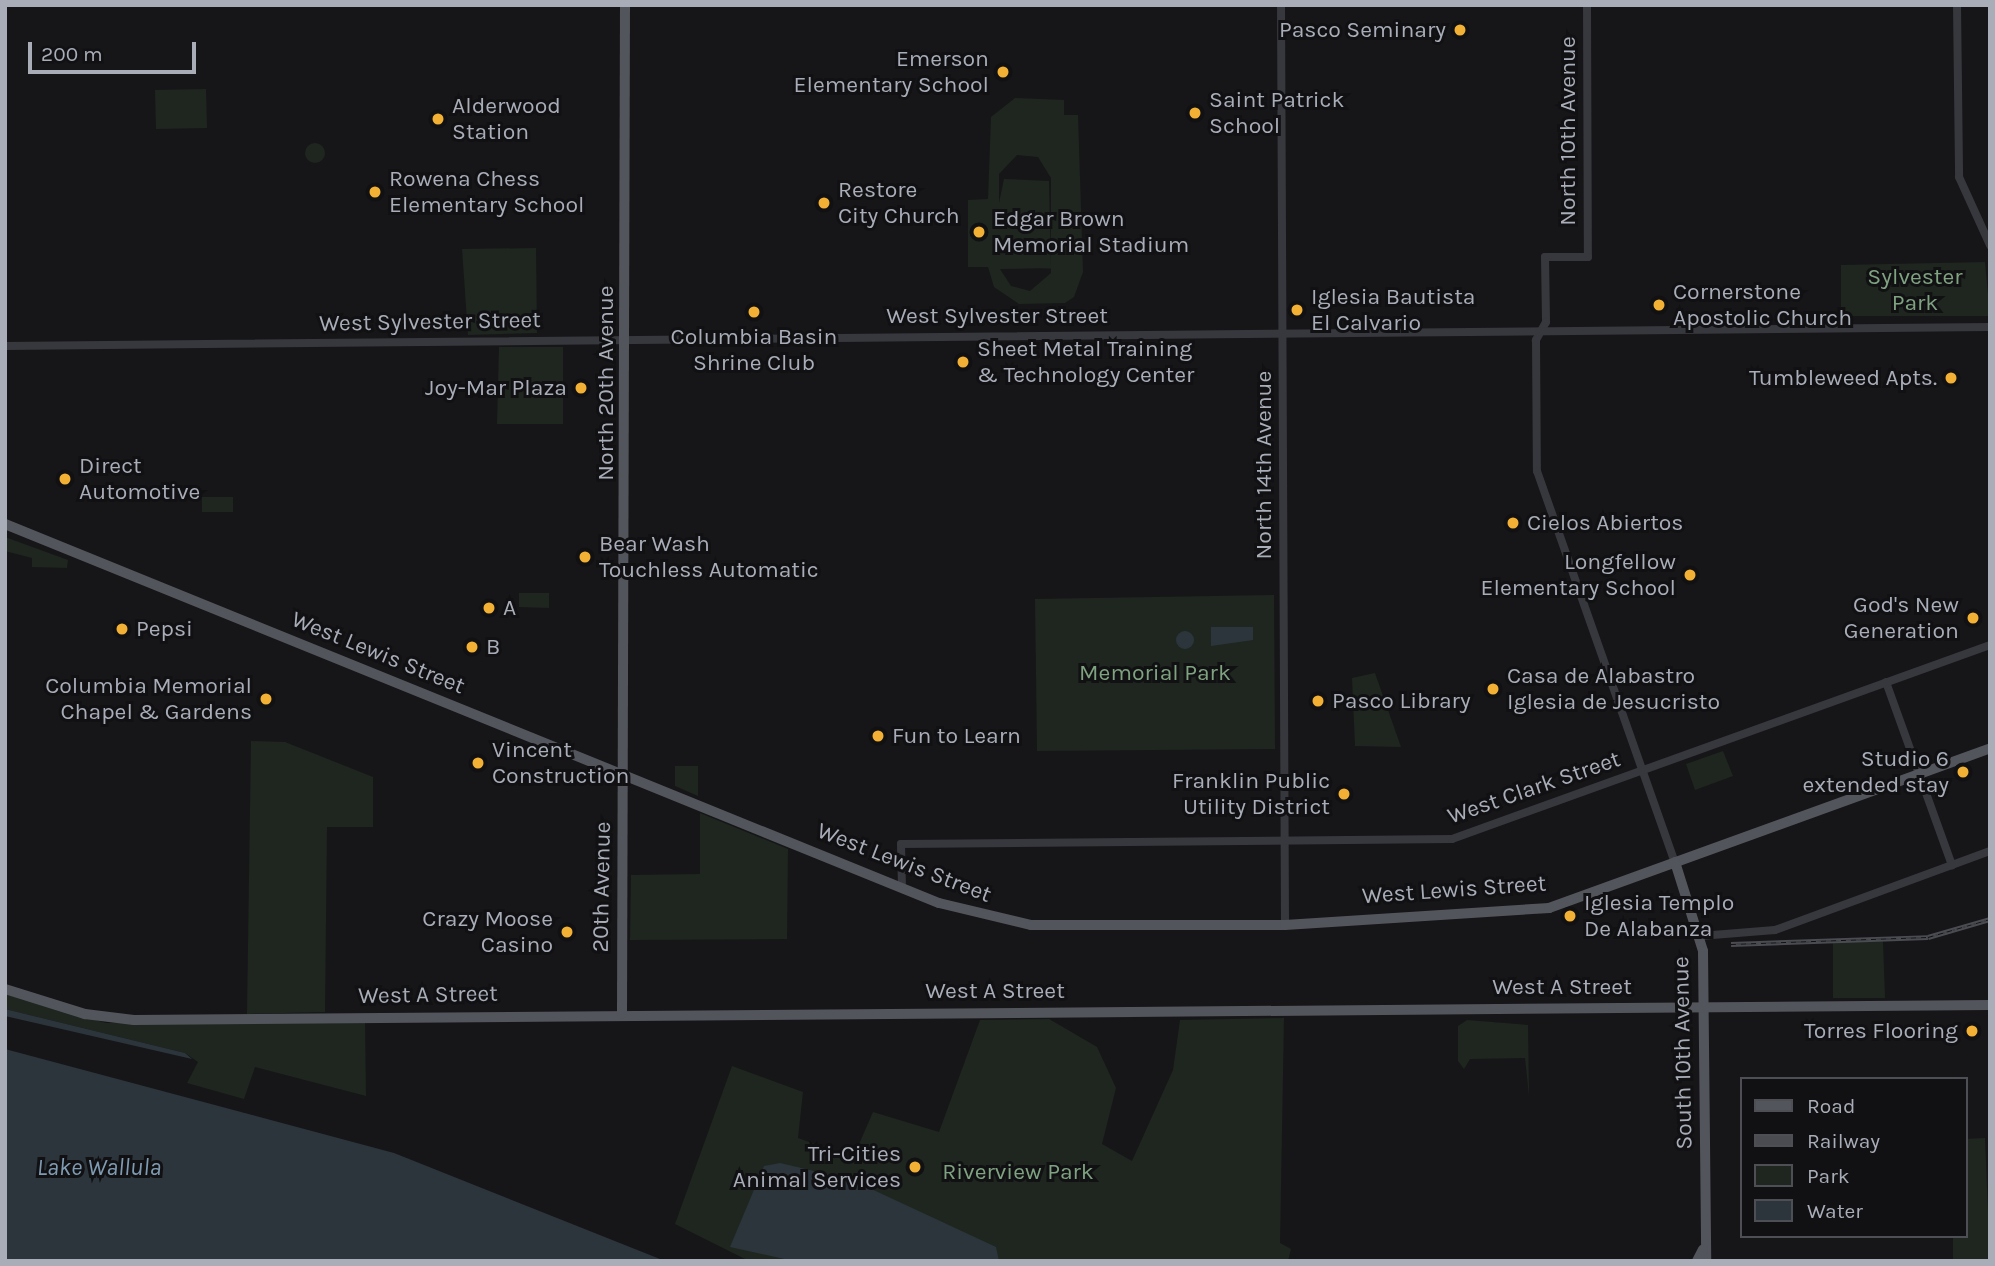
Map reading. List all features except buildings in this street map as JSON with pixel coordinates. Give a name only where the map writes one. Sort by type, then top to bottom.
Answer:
[{"type":"main road","name":"North 20th Avenue","points":[[624,761],[629,339],[625,5]]},
{"type":"main road","name":"West Lewis Street","points":[[5,524],[902,888],[958,909],[1031,925],[1285,925],[1549,908],[1990,748]]},
{"type":"main road","name":"20th Avenue","points":[[622,1014],[624,761]]},
{"type":"main road","name":"South 10th Avenue","points":[[1675,862],[1700,936],[1704,1007],[1704,1258]]},
{"type":"main road","name":"West A Street","points":[[5,989],[124,1020],[1990,1005]]},
{"type":"street","name":"North 14th Avenue","points":[[1281,5],[1285,925]]},
{"type":"street","name":"North 10th Avenue","points":[[1587,5],[1588,257],[1545,257],[1541,331],[1536,340],[1538,481],[1675,862]]},
{"type":"street","points":[[1956,5],[1959,177],[1990,245]]},
{"type":"street","name":"West Sylvester Street","points":[[5,346],[1990,327]]},
{"type":"street","name":"West Clark Street","points":[[902,888],[901,844],[1452,839],[1990,645]]},
{"type":"street","points":[[1886,682],[1952,865]]},
{"type":"street","points":[[1700,936],[1769,931],[1990,851]]},
{"type":"green space","points":[[206,89],[207,128],[156,129],[155,90]]},
{"type":"green space","points":[[1015,98],[1064,100],[1064,115],[1078,115],[1083,272],[1074,297],[1065,303],[1019,304],[994,287],[988,267],[968,267],[968,200],[988,199],[991,117]],"holes":[[[1017,155],[1038,157],[1051,178],[1051,268],[1049,181],[1004,179],[999,203],[999,174]],[[1051,268],[1051,273],[1030,291],[1011,286],[1000,269]]]},
{"type":"green space","points":[[315,143],[322,146],[325,153],[322,160],[315,163],[308,160],[305,153],[308,146]]},
{"type":"green space","points":[[536,248],[537,333],[468,335],[462,249]]},
{"type":"green space","name":"Sylvester Park","points":[[1985,262],[1990,316],[1841,316],[1841,265]]},
{"type":"green space","points":[[499,347],[563,347],[563,424],[497,424]]},
{"type":"green space","points":[[202,497],[233,497],[233,512],[202,512]]},
{"type":"green space","points":[[5,537],[68,560],[67,568],[32,567],[32,558],[5,551]]},
{"type":"green space","points":[[519,593],[549,593],[549,608],[519,607]]},
{"type":"green space","name":"Memorial Park","points":[[1274,595],[1275,749],[1037,751],[1035,599]]},
{"type":"green space","points":[[1375,673],[1401,747],[1355,746],[1352,678]]},
{"type":"green space","points":[[251,741],[285,742],[373,777],[373,827],[327,827],[325,1012],[247,1014]]},
{"type":"green space","points":[[1723,751],[1733,776],[1695,790],[1686,764]]},
{"type":"green space","points":[[675,766],[698,766],[698,796],[675,786]]},
{"type":"green space","points":[[700,813],[788,849],[787,939],[630,940],[631,875],[700,874]]},
{"type":"green space","points":[[1883,941],[1885,998],[1833,998],[1833,942]]},
{"type":"green space","points":[[5,994],[106,1023],[365,1021],[366,1096],[255,1067],[244,1099],[187,1083],[198,1062],[185,1053],[5,1009]]},
{"type":"green space","name":"Riverview Park","points":[[1284,1018],[1280,1243],[1291,1249],[1288,1261],[749,1261],[675,1224],[732,1066],[803,1092],[798,1138],[853,1158],[873,1112],[939,1132],[980,1020],[1049,1019],[1097,1047],[1116,1088],[1102,1144],[1132,1161],[1173,1070],[1180,1020]]},
{"type":"green space","points":[[1467,1020],[1528,1025],[1529,1096],[1525,1058],[1470,1059],[1464,1069],[1458,1061],[1458,1026]]},
{"type":"green space","points":[[1985,1138],[1990,1261],[1953,1261],[1953,1238],[1967,1238],[1967,1139]]},
{"type":"water","points":[[1211,627],[1253,627],[1253,640],[1211,646]]},
{"type":"water","points":[[1185,631],[1191,634],[1194,640],[1191,646],[1185,649],[1179,646],[1176,640],[1179,634]]},
{"type":"water","points":[[5,1009],[185,1053],[192,1059],[5,1016]]},
{"type":"water","name":"Lake Wallula","points":[[5,1049],[394,1153],[665,1261],[5,1261]]},
{"type":"water","points":[[780,1163],[852,1180],[996,1247],[999,1261],[793,1261],[730,1247],[764,1166]]},
{"type":"railway","points":[[1731,944],[1928,937],[1990,919]]},
{"type":"place","name":"Pasco Seminary","points":[[1460,30]]},
{"type":"place","name":"Emerson Elementary School","points":[[1003,72]]},
{"type":"place","name":"Saint Patrick School","points":[[1195,113]]},
{"type":"place","name":"Alderwood Station","points":[[438,119]]},
{"type":"place","name":"Rowena Chess Elementary School","points":[[375,192]]},
{"type":"place","name":"Restore City Church","points":[[824,203]]},
{"type":"place","name":"Edgar Brown Memorial Stadium","points":[[979,232]]},
{"type":"place","name":"Cornerstone Apostolic Church","points":[[1659,305]]},
{"type":"place","name":"Iglesia Bautista El Calvario","points":[[1297,310]]},
{"type":"place","name":"Columbia Basin Shrine Club","points":[[754,312]]},
{"type":"place","name":"Sheet Metal Training & Technology Center","points":[[963,362]]},
{"type":"place","name":"Tumbleweed Apts.","points":[[1951,378]]},
{"type":"place","name":"Joy-Mar Plaza","points":[[581,388]]},
{"type":"place","name":"Direct Automotive","points":[[65,479]]},
{"type":"place","name":"Cielos Abiertos","points":[[1513,523]]},
{"type":"place","name":"Bear Wash Touchless Automatic","points":[[585,557]]},
{"type":"place","name":"Longfellow Elementary School","points":[[1690,575]]},
{"type":"place","name":"A","points":[[489,608]]},
{"type":"place","name":"God's New Generation","points":[[1973,618]]},
{"type":"place","name":"Pepsi","points":[[122,629]]},
{"type":"place","name":"B","points":[[472,647]]},
{"type":"place","name":"Casa de Alabastro Iglesia de Jesucristo","points":[[1493,689]]},
{"type":"place","name":"Columbia Memorial Chapel & Gardens","points":[[266,699]]},
{"type":"place","name":"Pasco Library","points":[[1318,701]]},
{"type":"place","name":"Fun to Learn","points":[[878,736]]},
{"type":"place","name":"Vincent Construction","points":[[478,763]]},
{"type":"place","name":"Studio 6 extended stay","points":[[1963,772]]},
{"type":"place","name":"Franklin Public Utility District","points":[[1344,794]]},
{"type":"place","name":"Iglesia Templo De Alabanza","points":[[1570,916]]},
{"type":"place","name":"Crazy Moose Casino","points":[[567,932]]},
{"type":"place","name":"Torres Flooring","points":[[1972,1031]]},
{"type":"place","name":"Tri-Cities Animal Services","points":[[915,1167]]}]
